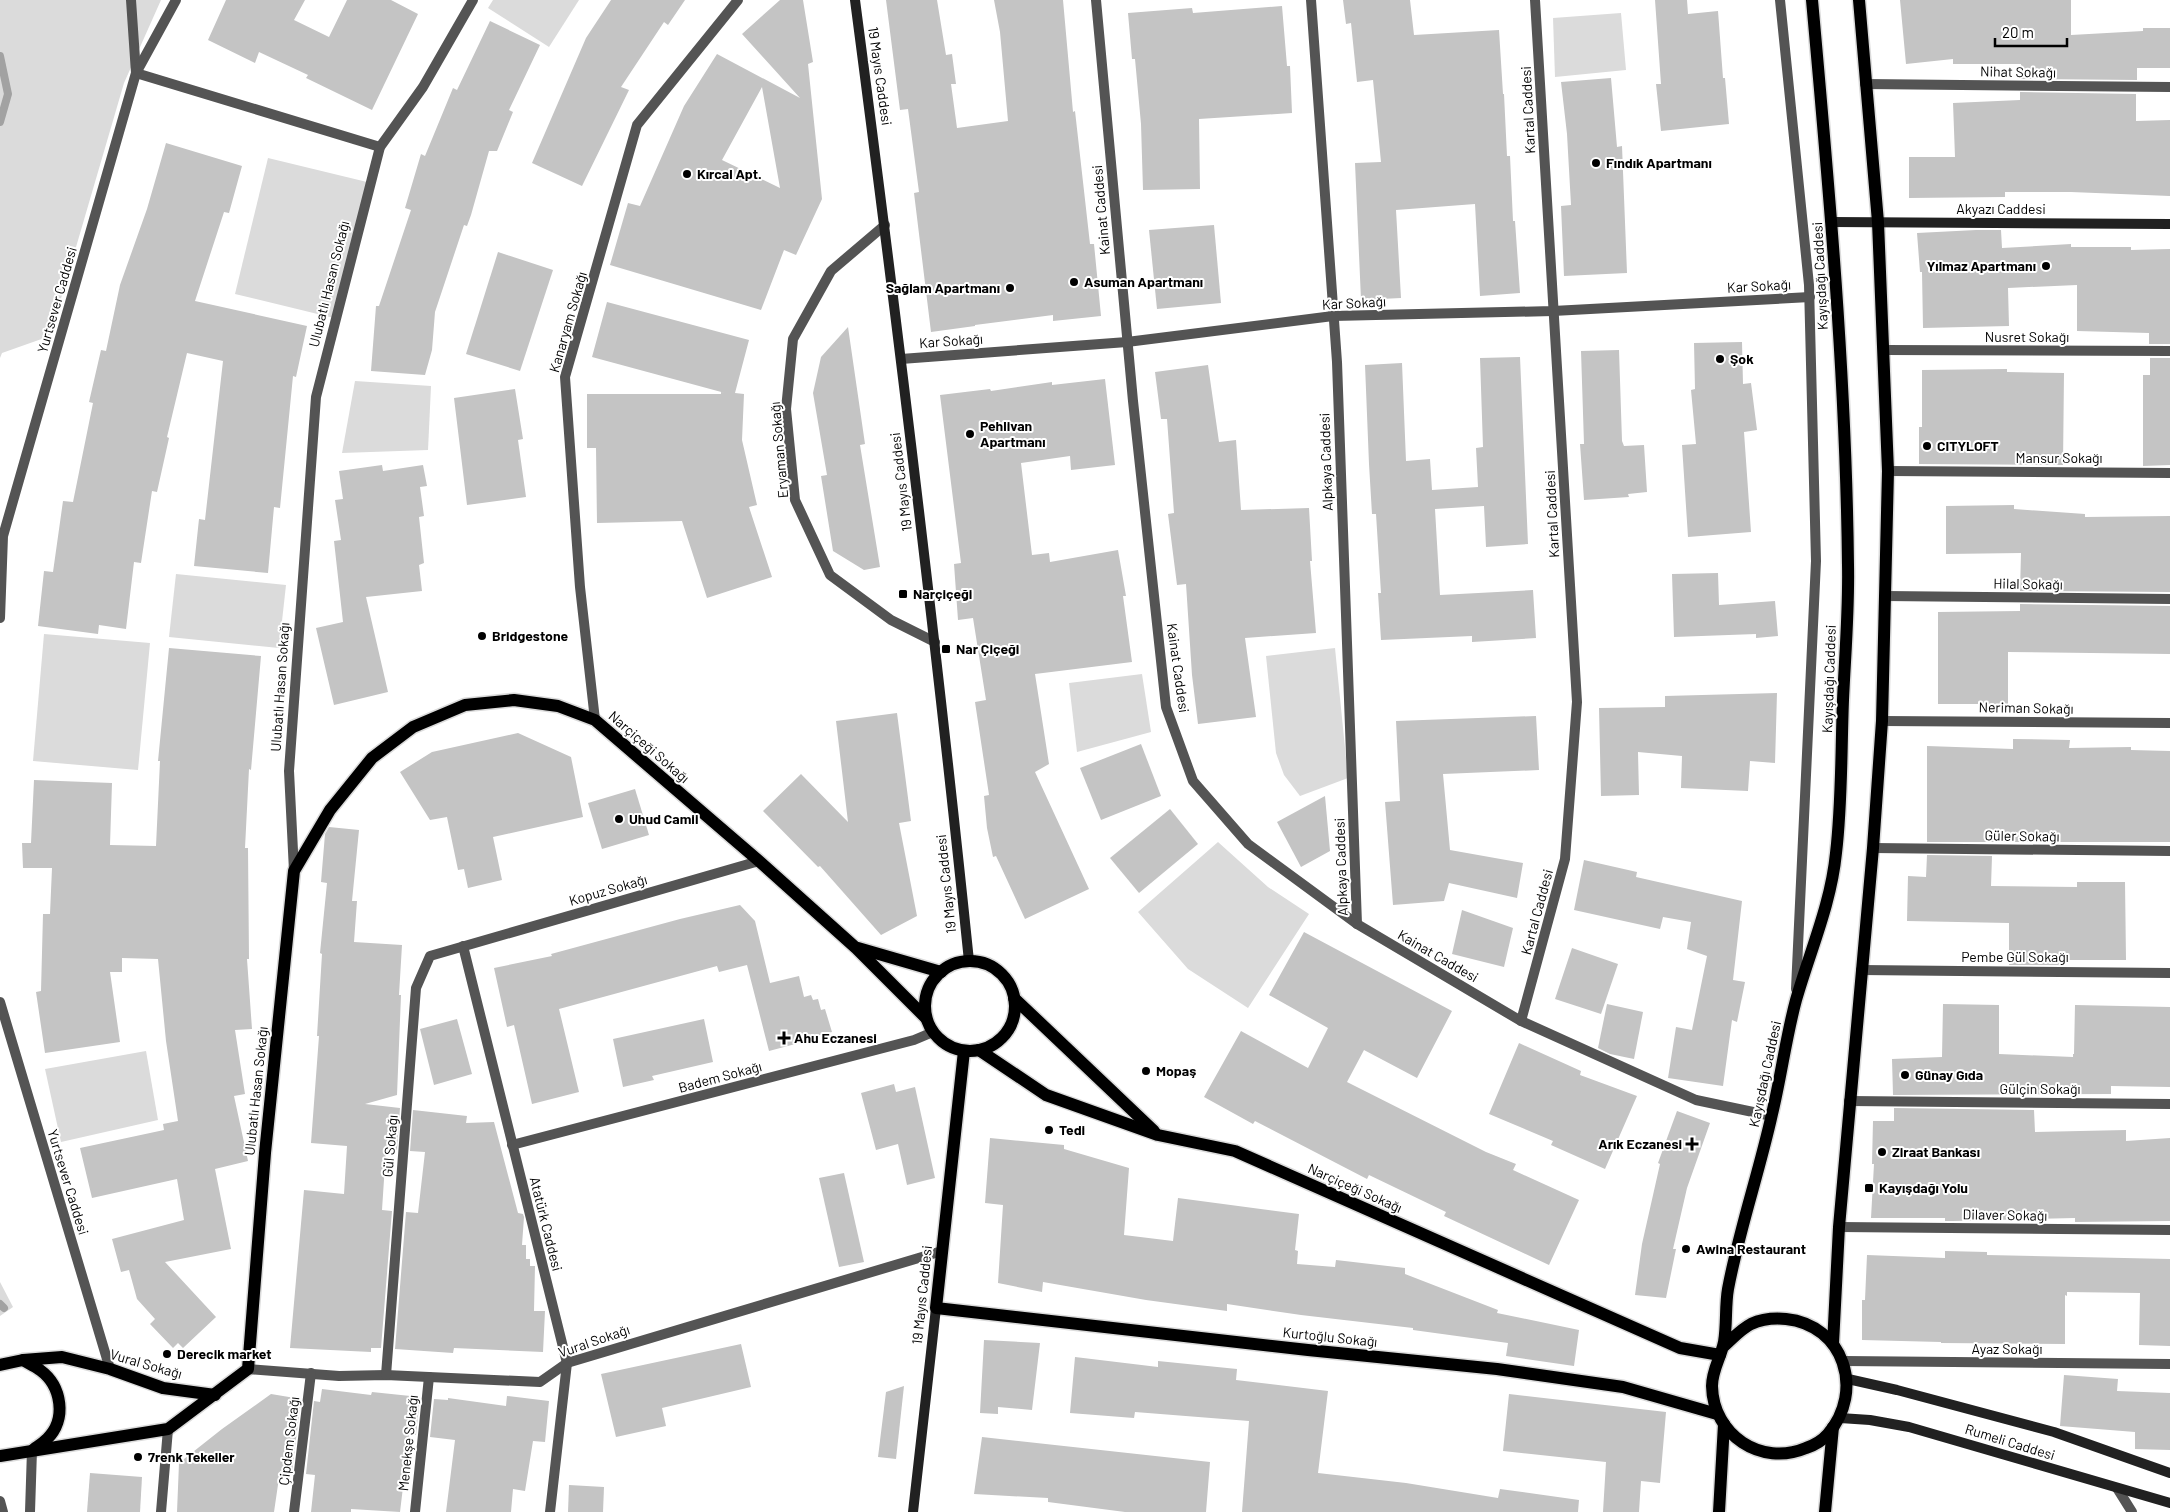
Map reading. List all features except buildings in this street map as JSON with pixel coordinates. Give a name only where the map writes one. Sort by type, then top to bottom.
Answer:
[{"type":"main road","name":"Kayışdağı Caddesi","points":[[1719,1512],[1721,1419],[1712,1385],[1721,1351],[1728,1291],[1772,1116],[1796,1002],[1824,916],[1836,854],[1848,568],[1842,400],[1832,222],[1812,0]]},
{"type":"main road","points":[[1833,1344],[1839,1227],[1873,848],[1882,721],[1886,596],[1888,470],[1884,350],[1878,222],[1859,0]]},
{"type":"main road","name":"Narçiçeği Sokağı","points":[[294,871],[330,810],[372,758],[413,727],[465,705],[514,700],[558,706],[595,720],[759,861],[856,948],[926,1018],[933,1032],[941,1041],[952,1048],[964,1051],[979,1050],[992,1046],[1007,1032],[1015,1012],[1014,998]]},
{"type":"main road","name":"Ulubatlı Hasan Sokağı","points":[[248,1369],[265,1153],[294,871]]},
{"type":"main road","name":"Narçiçeği Sokağı","points":[[856,948],[940,972],[932,981],[927,993],[926,1018]]},
{"type":"main road","points":[[940,972],[954,964],[969,961],[981,962],[993,967],[1010,986],[1014,998],[1158,1135]]},
{"type":"main road","name":"Narçiçeği Sokağı","points":[[979,1050],[1046,1095],[1158,1135],[1235,1151],[1680,1348],[1721,1351]]},
{"type":"main road","name":"19 Mayıs Caddesi","points":[[936,1308],[964,1051]]},
{"type":"main road","name":"Kurtoğlu Sokağı","points":[[936,1308],[1308,1350],[1498,1369],[1623,1387],[1721,1419]]},
{"type":"main road","points":[[1721,1351],[1753,1323],[1774,1318],[1796,1320],[1817,1329],[1833,1344],[1844,1361],[1848,1379],[1846,1397],[1836,1422],[1826,1437],[1813,1446],[1794,1453],[1774,1454],[1754,1450],[1737,1440],[1721,1419]]},
{"type":"main road","name":"Vural Sokağı","points":[[0,1365],[23,1360],[62,1357],[110,1369],[163,1388],[215,1395]]},
{"type":"main road","points":[[23,1360],[41,1370],[50,1380],[57,1390],[59,1406],[59,1418],[54,1430],[47,1440],[32,1450]]},
{"type":"main road","points":[[0,1456],[168,1429],[248,1369]]},
{"type":"main road","points":[[1825,1512],[1836,1422]]},
{"type":"street","points":[[131,0],[136,73],[380,148]]},
{"type":"street","name":"Yurtsever Caddesi","points":[[0,618],[3,536],[136,73],[176,0]]},
{"type":"street","name":"Ulubatlı Hasan Sokağı","points":[[294,871],[289,771],[316,397],[380,148],[423,87],[473,0]]},
{"type":"street","name":"Kanaryam Sokağı","points":[[595,720],[580,587],[565,377],[637,125],[738,0]]},
{"type":"street","name":"19 Mayıs Caddesi","points":[[855,0],[885,225],[935,642],[969,961]]},
{"type":"street","name":"Kainat Caddesi","points":[[1096,0],[1127,342],[1166,707],[1192,781],[1248,844],[1357,924],[1521,1021],[1696,1100],[1772,1116]]},
{"type":"street","name":"Alpkaya Caddesi","points":[[1311,0],[1333,316],[1357,924]]},
{"type":"street","name":"Kartal Caddesi","points":[[1521,1021],[1565,859],[1577,702],[1536,0]]},
{"type":"street","points":[[1780,0],[1810,297],[1816,561],[1796,1002]]},
{"type":"street","name":"Nihat Sokağı","points":[[1866,84],[2170,87]]},
{"type":"street","name":"Akyazı Caddesi","points":[[1832,222],[2170,224]]},
{"type":"street","name":"Eryaman Sokağı","points":[[885,225],[831,271],[793,339],[786,409],[795,500],[830,575],[891,620],[935,642]]},
{"type":"street","name":"Kar Sokağı","points":[[901,359],[1127,342],[1333,316],[1553,312],[1810,297]]},
{"type":"street","name":"Nusret Sokağı","points":[[1884,350],[2170,351]]},
{"type":"street","name":"Mansur Sokağı","points":[[1888,470],[2170,473]]},
{"type":"street","name":"Hilal Sokağı","points":[[1886,596],[2170,599]]},
{"type":"street","name":"Neriman Sokağı","points":[[1882,721],[2170,724]]},
{"type":"street","name":"Güler Sokağı","points":[[1873,848],[2170,851]]},
{"type":"street","name":"Kopuz Sokağı","points":[[464,946],[759,861]]},
{"type":"street","name":"Atatürk Caddesi","points":[[464,946],[567,1363],[550,1512]]},
{"type":"street","name":"Gül Sokağı","points":[[386,1375],[416,988],[430,956],[464,946]]},
{"type":"street","name":"Pembe Gül Sokağı","points":[[1861,970],[2170,972]]},
{"type":"street","name":"Yurtsever Caddesi","points":[[0,1002],[110,1369]]},
{"type":"street","name":"Badem Sokağı","points":[[512,1145],[914,1040],[933,1032]]},
{"type":"street","name":"Gülçin Sokağı","points":[[1849,1101],[2170,1104]]},
{"type":"street","name":"Dilaver Sokağı","points":[[1839,1227],[2170,1230]]},
{"type":"street","name":"Vural Sokağı","points":[[248,1369],[339,1376],[429,1376],[540,1382],[567,1363],[942,1251]]},
{"type":"street","name":"19 Mayıs Caddesi","points":[[914,1512],[936,1308]]},
{"type":"street","name":"Ayaz Sokağı","points":[[1844,1361],[2170,1364]]},
{"type":"street","name":"Çipdem Sokağı","points":[[294,1512],[311,1373]]},
{"type":"street","name":"Menekşe Sokağı","points":[[414,1512],[429,1376]]},
{"type":"street","name":"Rumeli Caddesi","points":[[1848,1379],[1897,1390],[2054,1432],[2170,1473]]},
{"type":"street","name":"Rumeli Caddesi","points":[[1836,1422],[1870,1420],[1909,1427],[2170,1503]]},
{"type":"street","points":[[161,1512],[168,1429]]},
{"type":"street","points":[[30,1512],[32,1450]]},
{"type":"street","points":[[2117,1488],[2132,1512]]},
{"type":"street","points":[[0,1501],[4,1512]]},
{"type":"shaded area","points":[[0,0],[161,0],[124,83],[50,336],[2,353],[0,358]]},
{"type":"shaded area","points":[[493,0],[579,0],[549,47],[488,8]]},
{"type":"shaded area","points":[[1621,13],[1626,70],[1555,77],[1553,18]]},
{"type":"shaded area","points":[[268,158],[367,182],[334,318],[235,294]]},
{"type":"shaded area","points":[[355,381],[431,386],[428,450],[342,453]]},
{"type":"shaded area","points":[[176,574],[286,585],[279,648],[169,637]]},
{"type":"shaded area","points":[[44,634],[150,643],[138,770],[33,761]]},
{"type":"shaded area","points":[[1335,648],[1348,778],[1300,796],[1284,775],[1276,753],[1266,656]]},
{"type":"shaded area","points":[[1142,674],[1151,732],[1077,752],[1069,683]]},
{"type":"shaded area","points":[[1218,842],[1268,887],[1309,914],[1248,1008],[1188,969],[1138,912]]},
{"type":"shaded area","points":[[146,1051],[158,1120],[61,1142],[45,1069]]},
{"type":"shaded area","points":[[0,1282],[13,1307],[0,1316]]},
{"type":"waterway","points":[[0,56],[8,94],[0,122]]},
{"type":"waterway","points":[[0,1304],[4,1308]]},
{"type":"place","name":"Fındık Apartmanı","points":[[1596,163]]},
{"type":"place","name":"Kırcal Apt.","points":[[687,174]]},
{"type":"place","name":"Yılmaz Apartmanı","points":[[2046,266]]},
{"type":"place","name":"Asuman Apartmanı","points":[[1074,282]]},
{"type":"place","name":"Sağlam Apartmanı","points":[[1010,288]]},
{"type":"place","name":"Şok","points":[[1720,359]]},
{"type":"place","name":"Pehlivan Apartmanı","points":[[970,434]]},
{"type":"place","name":"CITYLOFT","points":[[1927,446]]},
{"type":"place","name":"Narçiçeği","points":[[903,594]]},
{"type":"place","name":"Bridgestone","points":[[482,636]]},
{"type":"place","name":"Nar Çiçeği","points":[[946,649]]},
{"type":"place","name":"Uhud Camii","points":[[619,819]]},
{"type":"place","name":"Ahu Eczanesi","points":[[784,1038]]},
{"type":"place","name":"Mopaş","points":[[1146,1071]]},
{"type":"place","name":"Günay Gıda","points":[[1905,1075]]},
{"type":"place","name":"Tedi","points":[[1049,1130]]},
{"type":"place","name":"Arık Eczanesi","points":[[1692,1144]]},
{"type":"place","name":"Ziraat Bankası","points":[[1882,1152]]},
{"type":"place","name":"Kayışdağı Yolu","points":[[1869,1188]]},
{"type":"place","name":"Awina Restaurant","points":[[1686,1249]]},
{"type":"place","name":"Derecik market","points":[[167,1354]]},
{"type":"place","name":"7renk Tekeller","points":[[138,1457]]}]
